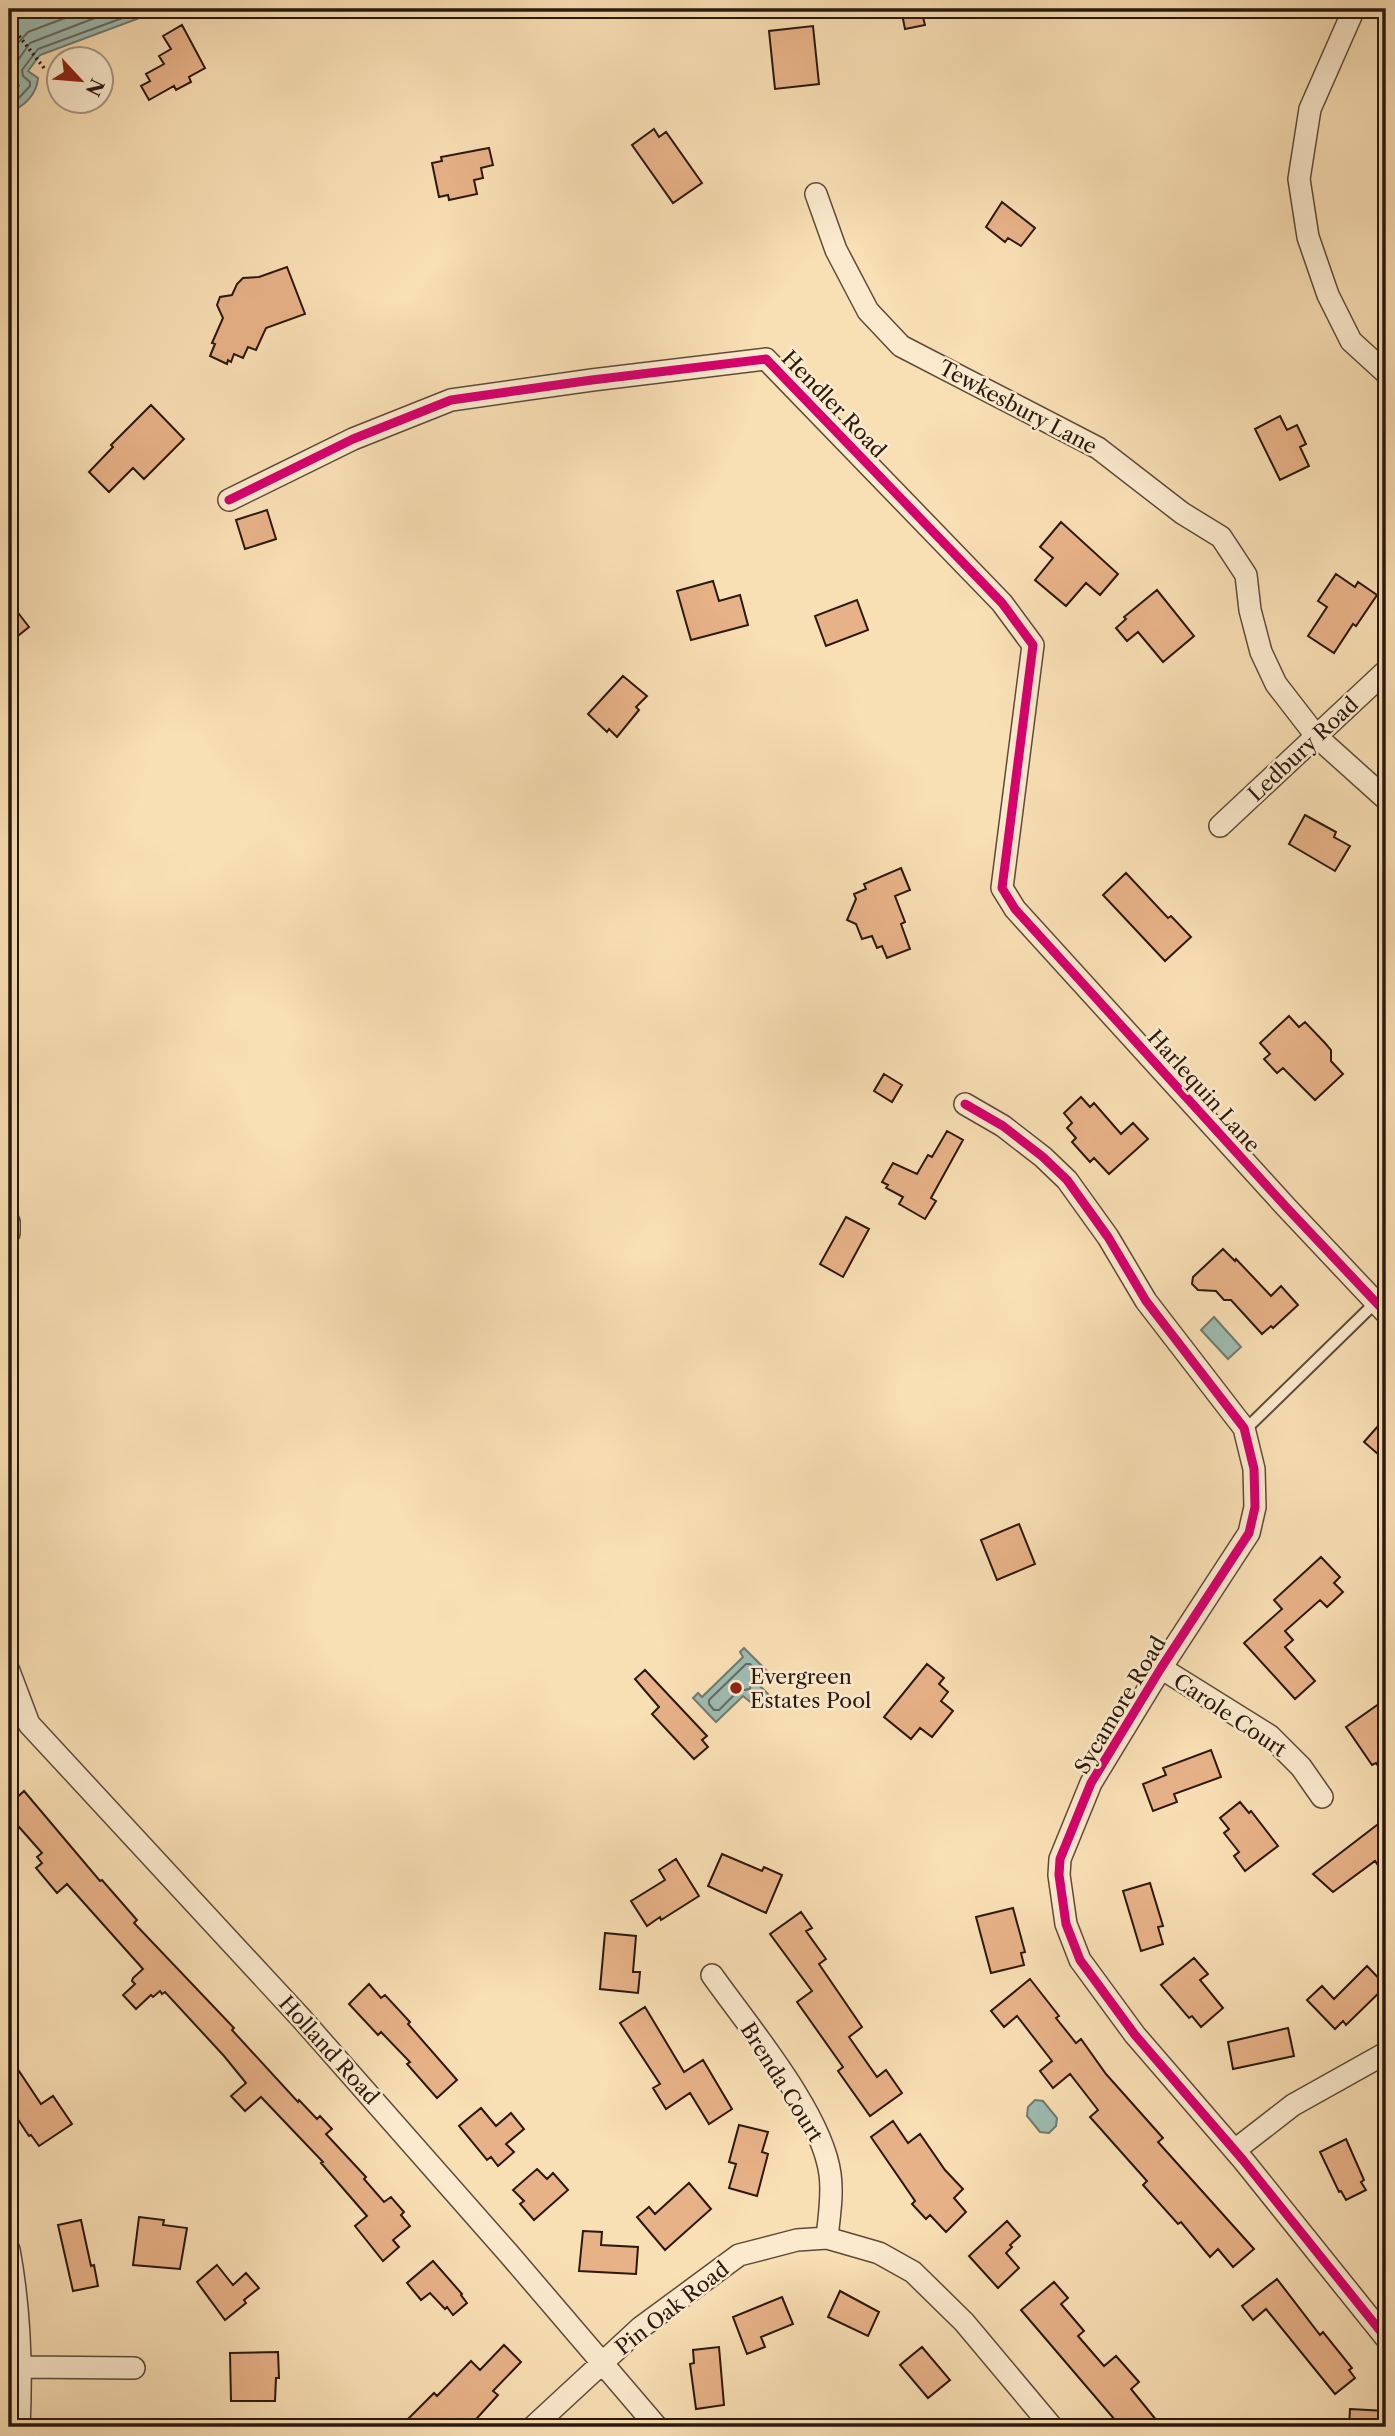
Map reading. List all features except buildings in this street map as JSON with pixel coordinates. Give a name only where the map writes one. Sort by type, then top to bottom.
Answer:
[{"type":"street","points":[[1354,9],[1310,109],[1300,179],[1308,237],[1328,295],[1351,341],[1386,373]]},
{"type":"street","name":"Tewkesbury Lane","points":[[816,194],[836,250],[869,311],[901,346],[1098,448],[1182,513],[1222,537],[1246,575],[1250,610],[1261,652],[1276,684],[1317,737],[1386,799]]},
{"type":"street","name":"Hendler Road","points":[[229,500],[353,439],[451,400],[766,359],[1002,604],[1033,645],[1002,888]]},
{"type":"street","name":"Ledbury Road","points":[[1220,826],[1386,671]]},
{"type":"street","name":"Harlequin Lane","points":[[1002,888],[1015,909],[1381,1308]]},
{"type":"street","name":"Sycamore Road","points":[[965,1104],[1003,1126],[1043,1157],[1067,1180],[1108,1237],[1146,1301],[1244,1428],[1254,1469],[1255,1507],[1249,1533],[1161,1668],[1091,1783],[1060,1858],[1059,1875],[1066,1924],[1080,1960],[1135,2035],[1235,2150],[1386,2338]]},
{"type":"street","points":[[9,1222],[9,1233]]},
{"type":"street","name":"Carole Court","points":[[1161,1668],[1270,1736],[1294,1759],[1322,1797]]},
{"type":"street","name":"Holland Road","points":[[9,1671],[29,1724],[301,2018],[657,2427]]},
{"type":"street","name":"Brenda Court","points":[[712,1975],[782,2073],[820,2136],[831,2175],[827,2238]]},
{"type":"street","points":[[1235,2150],[1293,2105],[1386,2053]]},
{"type":"street","name":"Pin Oak Road","points":[[533,2427],[640,2328],[739,2255],[797,2240],[827,2238],[879,2253],[913,2272],[964,2322],[1052,2427]]},
{"type":"street","points":[[9,2250],[20,2324],[19,2427]]},
{"type":"street","points":[[21,2367],[134,2368]]},
{"type":"lane","points":[[1244,1428],[1381,1308]]},
{"type":"path","points":[[9,23],[44,68]]},
{"type":"water","points":[[9,9],[190,9],[142,17],[64,46],[46,46],[46,53],[40,55],[28,71],[38,78],[35,89],[25,103],[9,112]]},
{"type":"water","points":[[1214,1317],[1241,1347],[1228,1359],[1201,1330]]},
{"type":"water","name":"Evergreen Estates Pool","points":[[744,1648],[768,1672],[757,1683],[768,1694],[769,1703],[759,1709],[743,1696],[716,1722],[693,1698],[698,1693],[702,1697],[743,1657],[740,1652]]},
{"type":"water","points":[[1035,2100],[1043,2101],[1057,2118],[1056,2126],[1049,2133],[1040,2132],[1027,2116],[1028,2107]]},
{"type":"cycle path","points":[[229,500],[353,439],[451,400],[766,359],[1002,603],[1033,645],[1002,888],[1015,909],[1386,1313]]},
{"type":"cycle path","points":[[965,1104],[1003,1126],[1043,1157],[1067,1180],[1108,1237],[1146,1301],[1244,1428],[1254,1469],[1255,1507],[1249,1533],[1161,1668],[1091,1783],[1060,1859],[1059,1875],[1066,1924],[1080,1960],[1135,2035],[1243,2160],[1386,2338]]},
{"type":"place","name":"Evergreen Estates Pool","points":[[736,1688]]}]
